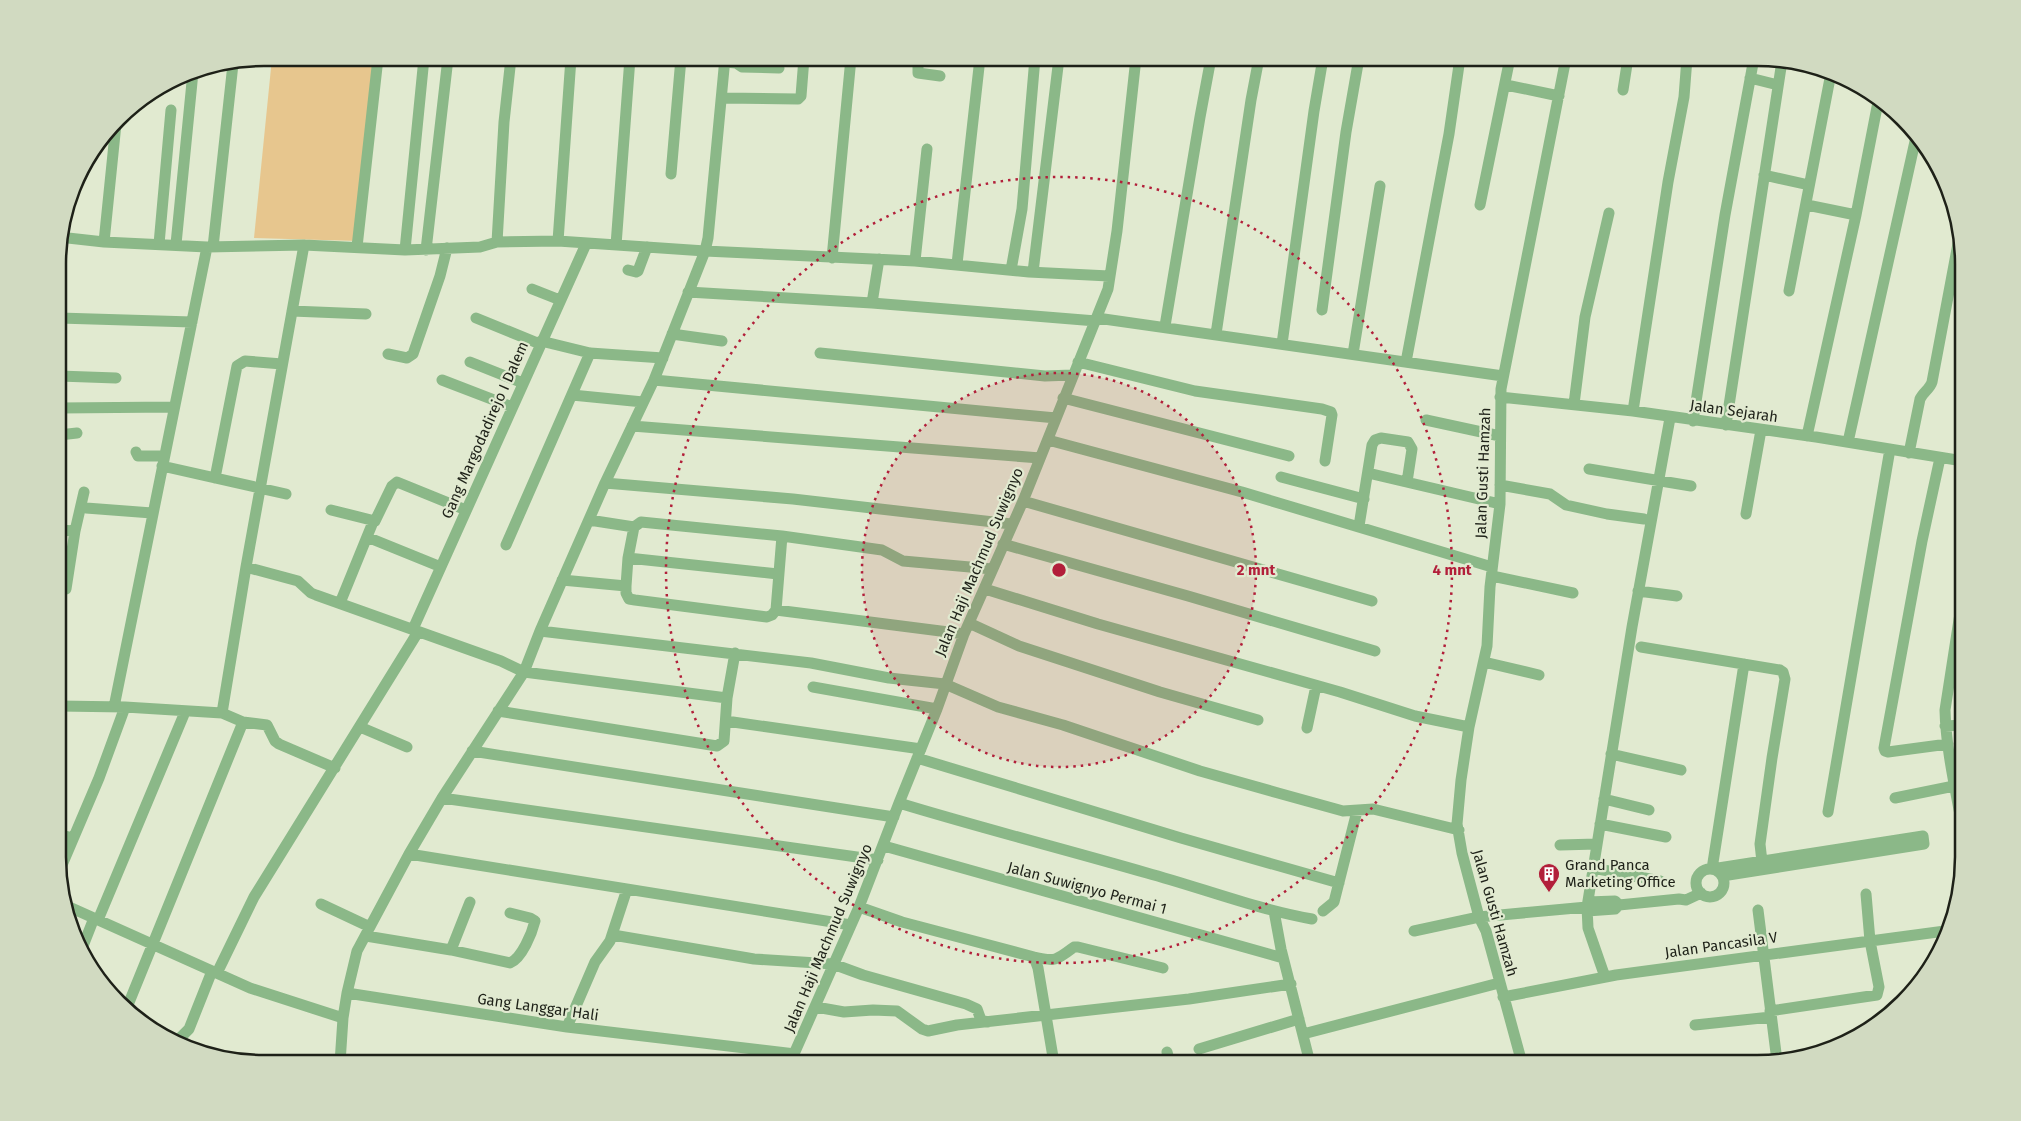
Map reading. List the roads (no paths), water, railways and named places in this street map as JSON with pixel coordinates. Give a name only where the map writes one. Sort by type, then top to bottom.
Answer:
[{"type":"street","points":[[358,247],[377,66]]},
{"type":"street","points":[[405,250],[423,66]]},
{"type":"street","points":[[426,250],[447,66]]},
{"type":"street","points":[[497,242],[504,122],[510,66]]},
{"type":"street","points":[[558,241],[570,66]]},
{"type":"street","points":[[616,245],[629,66]]},
{"type":"street","points":[[671,174],[680,66]]},
{"type":"street","points":[[341,1055],[343,1018],[357,951],[409,854],[442,798],[524,672],[605,483],[654,380],[705,251],[708,238],[725,66]]},
{"type":"street","points":[[740,66],[779,68]]},
{"type":"street","points":[[722,98],[798,99],[801,96],[803,66]]},
{"type":"street","points":[[832,258],[851,66]]},
{"type":"street","points":[[918,66],[918,73],[940,76]]},
{"type":"street","points":[[957,264],[979,66]]},
{"type":"street","points":[[1011,270],[1022,209],[1035,66]]},
{"type":"street","points":[[1033,272],[1058,66]]},
{"type":"street","name":"Jalan Haji Machmud Suwignyo","points":[[795,1055],[884,846],[899,803],[937,710],[964,634],[985,589],[1011,524],[1023,501],[1108,289],[1118,231],[1135,66]]},
{"type":"street","points":[[1165,326],[1210,66]]},
{"type":"street","points":[[1216,334],[1257,66]]},
{"type":"street","points":[[1282,344],[1322,66]]},
{"type":"street","points":[[1322,310],[1346,132],[1358,66]]},
{"type":"street","points":[[1406,362],[1449,134],[1459,66]]},
{"type":"street","points":[[1480,205],[1509,66]]},
{"type":"street","name":"Jalan Gusti Hamzah","points":[[1519,1055],[1486,931],[1479,917],[1467,875],[1458,824],[1461,780],[1469,726],[1487,646],[1492,571],[1500,504],[1500,397],[1551,127],[1565,66]]},
{"type":"street","points":[[1623,90],[1627,66]]},
{"type":"street","points":[[1633,411],[1668,182],[1684,97],[1686,66]]},
{"type":"street","points":[[1693,421],[1725,215],[1752,66]]},
{"type":"street","points":[[1726,425],[1781,68]]},
{"type":"street","points":[[66,855],[99,778],[119,707],[162,461],[210,247],[232,69]]},
{"type":"street","points":[[1750,78],[1778,85]]},
{"type":"street","points":[[176,244],[192,80]]},
{"type":"street","points":[[1789,291],[1830,80]]},
{"type":"street","points":[[1506,85],[1559,96]]},
{"type":"street","points":[[1807,436],[1856,215],[1877,107]]},
{"type":"street","points":[[159,244],[171,110]]},
{"type":"street","points":[[104,242],[115,134]]},
{"type":"street","points":[[1848,442],[1914,144]]},
{"type":"street","points":[[915,261],[927,148]]},
{"type":"street","points":[[1764,175],[1809,185]]},
{"type":"street","points":[[1353,354],[1380,186]]},
{"type":"street","points":[[1806,205],[1856,215]]},
{"type":"street","points":[[1574,404],[1585,317],[1609,213]]},
{"type":"street","points":[[68,238],[104,242],[210,247],[304,245],[405,250],[480,247],[497,242],[558,241],[832,258],[879,258],[1033,272],[1109,276]]},
{"type":"street","name":"Gang Margodadirejo I Dalem","points":[[182,1036],[189,1029],[215,972],[254,897],[360,727],[415,630],[540,342],[586,244]]},
{"type":"street","points":[[222,713],[246,567],[304,245]]},
{"type":"street","points":[[628,270],[638,271],[647,247]]},
{"type":"street","points":[[388,354],[407,358],[413,354],[440,276],[447,248]]},
{"type":"street","points":[[872,303],[879,258]]},
{"type":"street","points":[[1909,452],[1920,400],[1922,394],[1930,388],[1932,382],[1955,261]]},
{"type":"street","points":[[532,289],[560,300]]},
{"type":"street","points":[[688,292],[872,303],[1165,326],[1503,376]]},
{"type":"street","points":[[292,311],[366,314]]},
{"type":"street","points":[[66,318],[192,322]]},
{"type":"street","points":[[476,318],[540,342],[590,354],[663,358]]},
{"type":"street","points":[[672,334],[722,341]]},
{"type":"street","points":[[820,352],[1045,376],[1072,375]]},
{"type":"street","points":[[506,545],[590,354]]},
{"type":"street","points":[[215,478],[237,366],[245,361],[282,364]]},
{"type":"street","points":[[470,362],[523,383]]},
{"type":"street","points":[[1078,362],[1195,391],[1331,412],[1325,461]]},
{"type":"street","points":[[66,376],[116,378]]},
{"type":"street","points":[[442,380],[512,407]]},
{"type":"street","points":[[654,380],[1056,418]]},
{"type":"street","points":[[572,395],[643,402]]},
{"type":"street","name":"Jalan Sejarah","points":[[1500,397],[1633,411],[1670,418],[1848,442],[1955,461]]},
{"type":"street","points":[[1064,398],[1289,456]]},
{"type":"street","points":[[66,408],[174,407]]},
{"type":"street","points":[[1605,977],[1588,928],[1587,907],[1638,591],[1670,418]]},
{"type":"street","points":[[1426,420],[1500,436]]},
{"type":"street","points":[[632,426],[1040,458]]},
{"type":"street","points":[[1746,514],[1761,430]]},
{"type":"street","points":[[66,434],[77,433]]},
{"type":"street","points":[[1359,526],[1372,444],[1375,440],[1381,438],[1408,442],[1412,449],[1407,482]]},
{"type":"street","points":[[1048,440],[1242,492],[1359,526],[1492,571],[1573,593]]},
{"type":"street","points":[[1828,812],[1890,449]]},
{"type":"street","points":[[136,452],[138,456],[162,461],[215,478],[286,494]]},
{"type":"street","points":[[1940,458],[1922,541],[1884,751],[1948,744]]},
{"type":"street","points":[[1589,469],[1690,486]]},
{"type":"street","points":[[1368,473],[1500,504]]},
{"type":"street","points":[[1281,477],[1364,499]]},
{"type":"street","points":[[340,603],[373,522],[378,519],[392,486],[397,482],[466,510]]},
{"type":"street","points":[[605,483],[793,500],[1011,524]]},
{"type":"street","points":[[1500,484],[1550,494],[1566,505],[1607,514],[1644,519]]},
{"type":"street","points":[[66,589],[75,531],[84,492]]},
{"type":"street","points":[[1023,501],[1372,601]]},
{"type":"street","points":[[86,508],[152,513]]},
{"type":"street","points":[[331,510],[373,522]]},
{"type":"street","points":[[589,520],[634,527],[642,522],[782,536],[882,550],[903,561],[992,569]]},
{"type":"street","points":[[634,527],[628,558],[626,586],[626,593],[629,599],[766,617],[772,615],[776,610],[782,536]]},
{"type":"street","points":[[66,530],[75,531]]},
{"type":"street","points":[[367,537],[441,567]]},
{"type":"street","points":[[1003,544],[1188,596],[1375,652]]},
{"type":"street","points":[[628,558],[778,574]]},
{"type":"street","points":[[246,567],[298,580],[311,593],[501,661],[524,672],[727,698]]},
{"type":"street","points":[[562,580],[626,586]]},
{"type":"street","points":[[985,589],[1415,716],[1469,726]]},
{"type":"street","points":[[1638,591],[1676,596]]},
{"type":"street","points":[[776,610],[964,634]]},
{"type":"street","points":[[969,623],[1019,646],[1160,692],[1258,720]]},
{"type":"street","points":[[540,631],[735,653],[811,663],[889,678],[945,684],[998,706],[1063,725],[1200,771],[1344,811],[1373,810],[1459,830]]},
{"type":"street","points":[[1895,798],[1954,786],[1945,726],[1945,710],[1955,640]]},
{"type":"street","points":[[1641,647],[1783,672],[1785,679],[1760,844],[1762,862]]},
{"type":"street","points":[[498,711],[717,746],[724,741],[727,698],[735,653]]},
{"type":"street","points":[[1484,662],[1539,674]]},
{"type":"street","points":[[1712,870],[1744,664]]},
{"type":"street","points":[[1307,728],[1316,686]]},
{"type":"street","points":[[813,687],[937,710]]},
{"type":"street","points":[[66,706],[222,713],[243,722],[267,725],[275,741],[279,744],[335,768]]},
{"type":"street","points":[[85,941],[185,712]]},
{"type":"street","points":[[726,721],[919,753],[1181,838],[1339,883]]},
{"type":"street","points":[[129,1002],[243,722]]},
{"type":"street","points":[[1945,726],[1955,725]]},
{"type":"street","points":[[360,727],[407,747]]},
{"type":"street","points":[[472,751],[894,817]]},
{"type":"street","points":[[1611,754],[1681,770]]},
{"type":"street","points":[[447,766],[458,772]]},
{"type":"street","points":[[442,798],[878,860]]},
{"type":"street","points":[[1604,799],[1649,810]]},
{"type":"street","points":[[899,803],[1162,877],[1274,911],[1312,919]]},
{"type":"street","points":[[1322,911],[1334,902],[1358,811]]},
{"type":"street","points":[[1600,824],[1666,837]]},
{"type":"street","points":[[66,836],[73,838]]},
{"type":"street","points":[[1699,890],[1698,876],[1704,871],[1762,862],[1802,859],[1924,844],[1923,836],[1802,859],[1722,876],[1712,870]]},
{"type":"street","points":[[1560,845],[1597,844]]},
{"type":"street","name":"Jalan Suwignyo Permai 1","points":[[884,846],[1283,958]]},
{"type":"street","points":[[409,854],[851,925]]},
{"type":"street","points":[[1593,868],[1660,881]]},
{"type":"street","points":[[1699,890],[1712,897],[1719,894],[1724,884],[1722,876]]},
{"type":"street","points":[[567,1027],[595,962],[613,935],[627,889]]},
{"type":"street","points":[[1414,932],[1479,917],[1587,907],[1615,909],[1619,905],[1679,899],[1686,900],[1699,890]]},
{"type":"street","points":[[1695,1025],[1877,995],[1879,987],[1870,941],[1866,894]]},
{"type":"street","points":[[451,950],[470,902]]},
{"type":"street","points":[[321,904],[368,931],[510,963],[515,961],[535,921],[510,913]]},
{"type":"street","points":[[859,907],[902,922],[1052,960],[1067,955],[1074,947],[1078,947],[1163,968]]},
{"type":"street","points":[[73,908],[250,988],[343,1018]]},
{"type":"street","points":[[1758,910],[1770,1014],[1777,1053]]},
{"type":"street","points":[[1274,911],[1283,958],[1304,1034],[1306,1055]]},
{"type":"street","name":"Jalan Pancasila V","points":[[1503,997],[1605,977],[1940,932]]},
{"type":"street","points":[[613,935],[754,959],[834,964],[863,975],[966,1004],[978,1009],[981,1020],[988,1022]]},
{"type":"street","points":[[1034,956],[1038,968],[1052,1055]]},
{"type":"street","points":[[1304,1034],[1499,983]]},
{"type":"street","points":[[816,1007],[844,1012],[897,1011],[922,1029],[928,1031],[1045,1015],[1189,999],[1291,984]]},
{"type":"street","name":"Gang Langgar Hali","points":[[347,993],[765,1055]]},
{"type":"street","points":[[1199,1049],[1299,1019]]},
{"type":"place","name":"Grand Panca Marketing Office","points":[[1549,893]]}]
